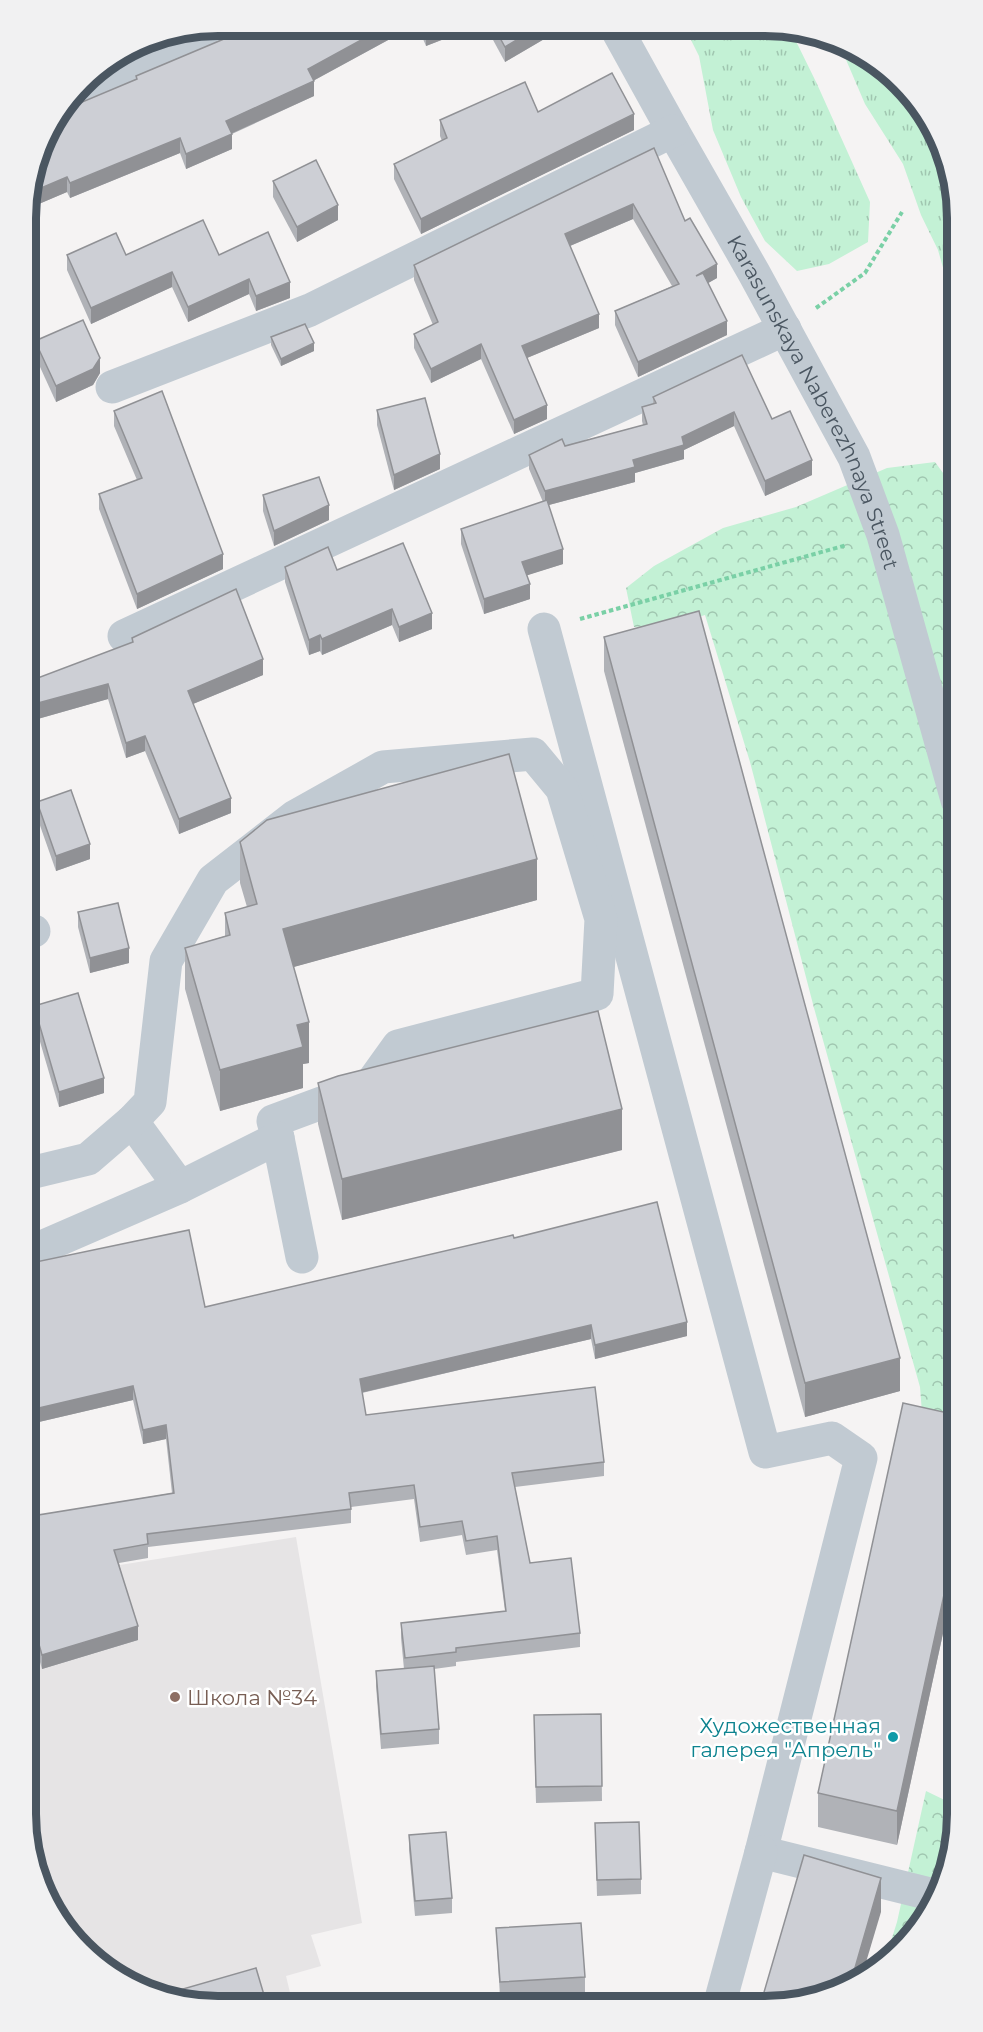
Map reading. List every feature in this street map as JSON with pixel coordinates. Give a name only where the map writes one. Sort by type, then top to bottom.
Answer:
[{"type":"street","points":[[86,92],[219,36]]},
{"type":"street","name":"Karasunskaya Naberezhnaya Street","points":[[620,36],[854,457],[883,535],[947,764]]},
{"type":"street","points":[[112,387],[310,310],[673,131]]},
{"type":"street","points":[[124,636],[785,329]]},
{"type":"street","points":[[544,629],[765,1452],[832,1438],[861,1458],[761,1852],[722,1996]]},
{"type":"street","points":[[36,1172],[88,1159],[132,1121],[150,1102],[166,961],[213,880],[294,817],[383,767],[533,754],[562,789],[601,919],[597,994],[398,1046],[370,1085],[273,1121],[302,1257]]},
{"type":"street","points":[[132,1121],[180,1187]]},
{"type":"street","points":[[36,1250],[180,1187],[278,1138]]},
{"type":"street","points":[[761,1852],[928,1894]]},
{"type":"path","points":[[785,329],[865,273],[902,213]]},
{"type":"path","points":[[544,629],[883,535]]},
{"type":"shaded area","name":"Школа №34","points":[[296,1537],[362,1923],[311,1935],[321,1966],[286,1976],[291,1996],[218,1996],[171,1990],[138,1977],[117,1965],[81,1934],[67,1915],[46,1872],[38,1838],[36,1814],[36,1578]]},
{"type":"green space","points":[[689,36],[765,36],[795,39],[870,202],[868,242],[829,264],[797,271],[765,241],[741,197],[713,130],[699,56]]},
{"type":"green space","points":[[844,55],[885,81],[902,98],[928,138],[937,160],[945,194],[947,282],[938,250],[921,215],[903,164],[865,104]]},
{"type":"green space","points":[[935,462],[947,478],[947,1422],[922,1413],[920,1387],[814,1008],[750,762],[705,615],[672,625],[634,627],[626,588],[654,566],[723,528],[796,507],[887,468]]},
{"type":"green space","points":[[926,1791],[947,1801],[947,1826],[941,1861],[923,1905],[902,1934],[889,1947],[897,1922]]},
{"type":"building","points":[[230,36],[368,36],[308,69],[314,81],[226,121],[232,134],[186,154],[180,138],[70,183],[67,177],[39,189],[50,148],[60,127],[76,104],[137,79],[136,76]]},
{"type":"building","points":[[499,36],[523,36],[505,47]]},
{"type":"building","points":[[612,73],[634,114],[421,219],[394,164],[447,138],[440,120],[525,82],[538,112]]},
{"type":"building","points":[[654,148],[685,221],[690,218],[717,264],[696,276],[703,273],[727,321],[638,362],[615,311],[679,284],[633,204],[565,234],[599,314],[522,346],[547,405],[514,420],[481,344],[431,369],[414,334],[438,322],[414,265]]},
{"type":"building","points":[[316,160],[338,205],[297,227],[273,181]]},
{"type":"building","points":[[203,220],[219,255],[268,232],[290,282],[256,296],[249,279],[188,307],[172,272],[91,308],[67,255],[116,233],[126,255]]},
{"type":"building","points":[[83,320],[100,358],[93,369],[56,386],[36,341]]},
{"type":"building","points":[[305,324],[314,343],[281,359],[271,337]]},
{"type":"building","points":[[742,355],[772,419],[790,411],[812,460],[765,481],[734,412],[682,437],[684,445],[633,460],[635,467],[545,491],[529,455],[562,439],[565,446],[647,424],[642,407],[656,403],[653,397]]},
{"type":"building","points":[[162,391],[223,554],[137,594],[99,494],[142,478],[114,411]]},
{"type":"building","points":[[425,398],[440,454],[394,475],[377,410]]},
{"type":"building","points":[[319,477],[329,505],[274,531],[263,495]]},
{"type":"building","points":[[547,500],[563,549],[522,562],[530,584],[484,599],[461,529]]},
{"type":"building","points":[[403,543],[432,613],[399,627],[392,609],[322,639],[320,635],[309,640],[285,567],[328,547],[337,570]]},
{"type":"building","points":[[236,589],[263,659],[188,691],[231,798],[179,819],[145,736],[126,743],[108,684],[36,704],[36,679],[133,642],[132,638]]},
{"type":"building","points":[[699,611],[900,1358],[805,1383],[604,637]]},
{"type":"building","points":[[509,754],[537,859],[283,929],[309,1022],[297,1025],[303,1047],[220,1070],[185,948],[230,935],[225,913],[257,904],[240,842],[267,820]]},
{"type":"building","points":[[71,790],[90,844],[56,856],[37,802]]},
{"type":"building","points":[[118,903],[129,948],[90,958],[78,912]]},
{"type":"building","points":[[78,993],[104,1078],[59,1092],[36,1013],[36,1005]]},
{"type":"building","points":[[598,1011],[622,1109],[342,1179],[318,1083]]},
{"type":"building","points":[[657,1202],[687,1322],[595,1345],[591,1325],[360,1379],[366,1415],[595,1387],[604,1462],[512,1473],[530,1563],[571,1558],[580,1633],[456,1648],[456,1652],[405,1658],[401,1623],[506,1611],[497,1536],[466,1541],[462,1521],[420,1527],[414,1485],[349,1493],[351,1509],[147,1534],[148,1544],[114,1550],[138,1626],[42,1655],[36,1634],[36,1515],[174,1493],[166,1425],[143,1430],[133,1386],[36,1409],[36,1262],[189,1230],[205,1307],[513,1235],[514,1238]]},
{"type":"building","points":[[903,1403],[947,1413],[947,1581],[897,1811],[818,1793]]},
{"type":"building","points":[[434,1666],[439,1729],[381,1734],[376,1671]]},
{"type":"building","points":[[601,1714],[602,1786],[536,1787],[534,1715]]},
{"type":"building","points":[[639,1822],[641,1879],[597,1880],[595,1823]]},
{"type":"building","points":[[446,1832],[452,1898],[415,1901],[409,1835]]},
{"type":"building","points":[[804,1855],[881,1878],[854,1972],[812,1990],[763,1996]]},
{"type":"building","points":[[581,1923],[585,1977],[500,1982],[496,1928]]},
{"type":"building","points":[[256,1968],[264,1996],[218,1996],[176,1991]]},
{"type":"place","name":"Школа №34","points":[[175,1697]]},
{"type":"place","name":"Художественная галерея \"Апрель\"","points":[[893,1737]]}]
